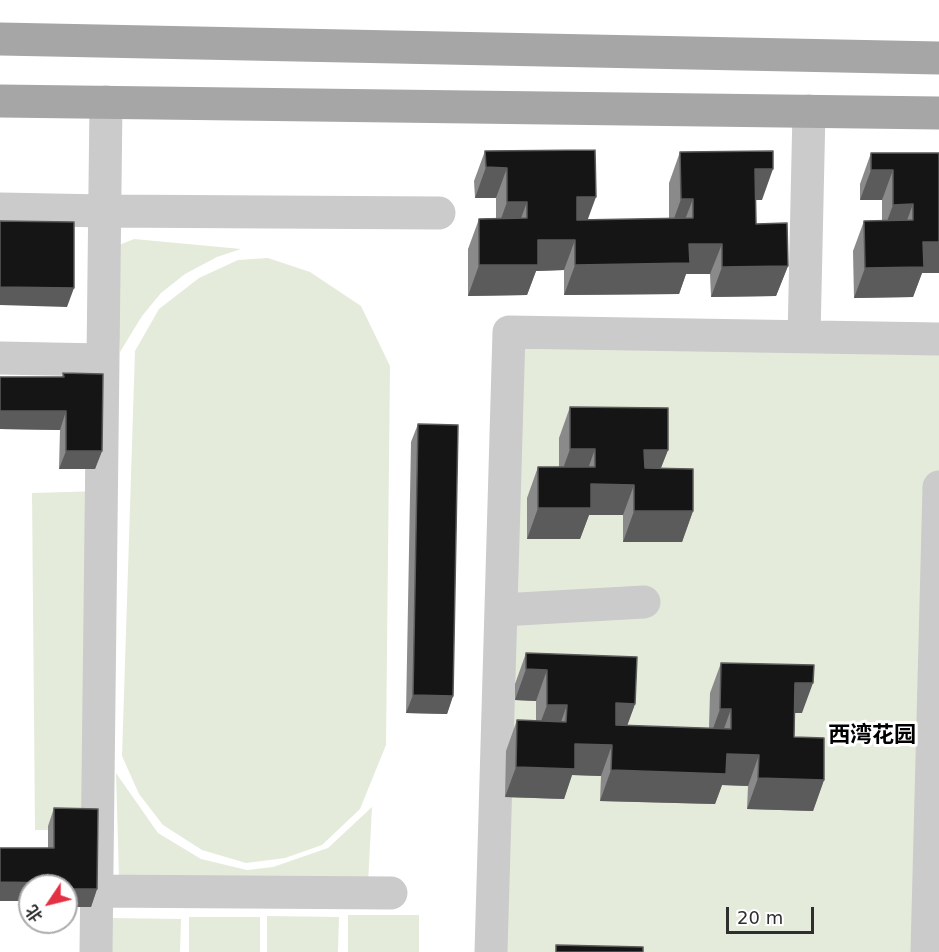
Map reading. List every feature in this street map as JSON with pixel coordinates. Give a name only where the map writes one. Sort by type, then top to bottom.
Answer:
[{"type":"main road","points":[[0,39],[939,58]]},
{"type":"main road","points":[[0,101],[939,113]]},
{"type":"lane","points":[[96,952],[106,102]]},
{"type":"lane","points":[[804,337],[809,111]]},
{"type":"lane","points":[[0,209],[439,213]]},
{"type":"lane","points":[[491,952],[509,332],[939,339]]},
{"type":"lane","points":[[0,358],[103,360]]},
{"type":"lane","points":[[931,938],[939,487]]},
{"type":"lane","points":[[501,610],[644,602]]},
{"type":"lane","points":[[96,891],[391,893]]},
{"type":"green space","points":[[134,239],[241,249],[217,257],[185,274],[161,293],[142,316],[120,352],[114,256],[119,245]]},
{"type":"green space","points":[[268,258],[310,272],[361,306],[390,366],[386,745],[360,809],[322,845],[285,858],[246,863],[202,850],[163,825],[139,794],[122,756],[135,351],[159,309],[199,278],[238,260]]},
{"type":"green space","points":[[509,332],[939,339],[939,487],[927,952],[491,952]]},
{"type":"green space","points":[[102,491],[98,830],[35,830],[32,493]]},
{"type":"green space","points":[[116,773],[158,833],[201,859],[247,870],[273,867],[328,848],[372,807],[368,884],[119,878]]},
{"type":"green space","points":[[348,915],[419,915],[419,952],[348,952]]},
{"type":"green space","points":[[267,916],[339,917],[338,952],[267,952]]},
{"type":"green space","points":[[189,917],[260,917],[260,952],[189,952]]},
{"type":"green space","points":[[110,918],[181,919],[180,952],[109,952]]},
{"type":"building","points":[[595,150],[596,197],[577,197],[577,220],[693,218],[693,199],[681,199],[680,152],[773,151],[773,169],[755,169],[756,224],[787,223],[788,266],[722,267],[722,244],[689,244],[690,263],[575,265],[575,240],[538,240],[538,265],[479,265],[479,219],[527,218],[527,202],[507,202],[507,168],[486,167],[485,151]]},
{"type":"building","points":[[871,153],[939,153],[939,242],[923,242],[924,267],[865,268],[864,221],[913,220],[913,204],[893,205],[893,170],[871,170]]},
{"type":"building","points":[[0,221],[74,222],[74,288],[0,287]]},
{"type":"building","points":[[63,373],[103,374],[102,451],[66,451],[66,411],[0,411],[0,377],[64,377]]},
{"type":"building","points":[[570,407],[668,408],[668,450],[644,450],[645,468],[693,469],[693,511],[634,511],[634,485],[591,484],[591,508],[538,508],[538,467],[595,467],[595,449],[570,449]]},
{"type":"building","points":[[418,424],[458,425],[453,696],[413,695]]},
{"type":"building","points":[[526,653],[637,657],[635,704],[616,703],[616,725],[731,729],[731,709],[720,709],[721,663],[814,665],[813,683],[795,683],[794,737],[824,738],[824,780],[758,778],[759,755],[727,754],[726,774],[611,770],[612,745],[575,744],[575,769],[516,767],[517,720],[566,722],[567,705],[547,705],[547,670],[526,669]]},
{"type":"building","points":[[54,808],[98,809],[97,889],[78,889],[78,874],[18,874],[18,882],[0,882],[0,848],[54,848]]},
{"type":"building","points":[[556,945],[643,947],[643,952],[556,952]]},
{"type":"district","name":"西湾花园","points":[[872,736]]}]
